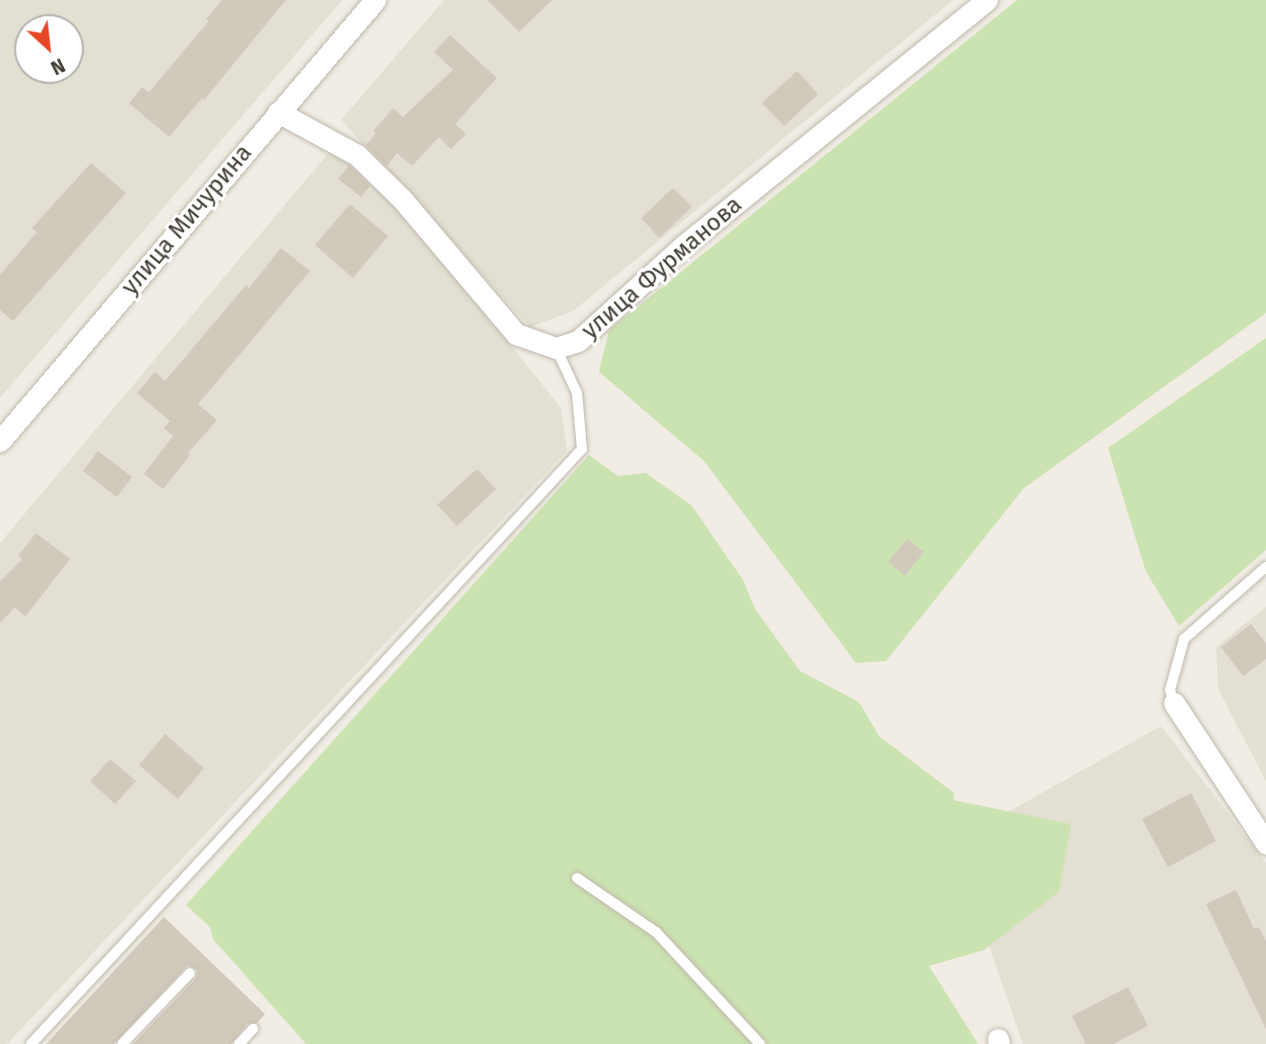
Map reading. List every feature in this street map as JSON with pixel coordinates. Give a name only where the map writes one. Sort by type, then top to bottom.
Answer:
[{"type":"street","name":"улица Мичурина","points":[[0,441],[375,0]]},
{"type":"street","name":"улица Фурманова","points":[[278,112],[357,155],[402,199],[516,334],[556,348],[578,341],[683,246],[987,0]]},
{"type":"street","points":[[1174,703],[1266,843]]},
{"type":"lane","points":[[31,1044],[582,449],[577,393],[556,348]]},
{"type":"lane","points":[[1174,703],[1170,690],[1184,639],[1266,567]]},
{"type":"lane","points":[[578,878],[656,932],[760,1044]]},
{"type":"lane","points":[[122,1044],[190,973]]},
{"type":"lane","points":[[239,1044],[253,1029]]},
{"type":"shaded area","points":[[0,0],[342,0],[0,398]]},
{"type":"shaded area","points":[[444,0],[953,0],[573,311],[530,327],[341,120]]},
{"type":"shaded area","points":[[332,149],[386,189],[561,408],[567,451],[7,1044],[0,1044],[0,543]]},
{"type":"shaded area","points":[[1266,607],[1266,781],[1218,689],[1216,647]]},
{"type":"shaded area","points":[[1161,726],[1266,863],[1266,1044],[1023,1044],[953,843]]},
{"type":"green space","points":[[1017,0],[1266,0],[1266,313],[1024,488],[886,661],[856,663],[704,461],[599,372],[609,330]]},
{"type":"green space","points":[[1266,338],[1266,550],[1179,626],[1146,572],[1108,448]]},
{"type":"green space","points":[[589,455],[618,476],[646,473],[692,506],[743,580],[755,609],[800,671],[859,702],[879,736],[954,793],[953,800],[1071,824],[1059,892],[984,950],[929,966],[978,1044],[306,1044],[213,939],[210,927],[186,905]]},
{"type":"building","points":[[222,0],[286,0],[204,100],[202,98],[169,137],[129,103],[142,87],[149,92],[209,21],[206,19]]},
{"type":"building","points":[[487,0],[552,0],[519,32]]},
{"type":"building","points":[[450,35],[497,78],[455,124],[466,134],[451,149],[439,137],[412,166],[397,153],[387,166],[366,145],[376,133],[373,131],[393,108],[403,117],[453,70],[434,52]]},
{"type":"building","points":[[797,71],[818,94],[784,126],[762,103]]},
{"type":"building","points":[[91,163],[126,193],[13,321],[0,310],[0,275],[37,232],[32,228]]},
{"type":"building","points":[[349,165],[370,186],[361,197],[338,179]]},
{"type":"building","points":[[673,188],[692,207],[659,238],[641,218]]},
{"type":"building","points":[[350,204],[388,236],[353,278],[315,245]]},
{"type":"building","points":[[281,248],[310,271],[198,404],[217,420],[188,453],[190,455],[163,489],[144,474],[173,436],[164,428],[170,421],[137,393],[155,372],[165,381],[246,285],[249,288]]},
{"type":"building","points":[[98,451],[132,477],[117,497],[83,471]]},
{"type":"building","points":[[477,469],[496,489],[457,526],[437,505]]},
{"type":"building","points":[[36,533],[70,559],[25,617],[15,607],[0,623],[0,581],[22,559],[18,556]]},
{"type":"building","points":[[907,539],[924,552],[905,576],[888,562]]},
{"type":"building","points":[[1251,624],[1266,643],[1266,659],[1243,676],[1221,647]]},
{"type":"building","points":[[165,734],[204,768],[178,799],[139,765]]},
{"type":"building","points":[[110,759],[136,781],[115,804],[90,781]]},
{"type":"building","points":[[1191,793],[1216,841],[1168,867],[1142,819]]},
{"type":"building","points":[[1236,890],[1254,929],[1259,927],[1266,941],[1266,1029],[1206,904]]},
{"type":"building","points":[[164,917],[265,1014],[257,1023],[247,1024],[231,1044],[133,1044],[196,978],[197,970],[188,965],[114,1044],[46,1044]]},
{"type":"building","points":[[1128,987],[1148,1026],[1113,1044],[1086,1044],[1072,1016]]}]
